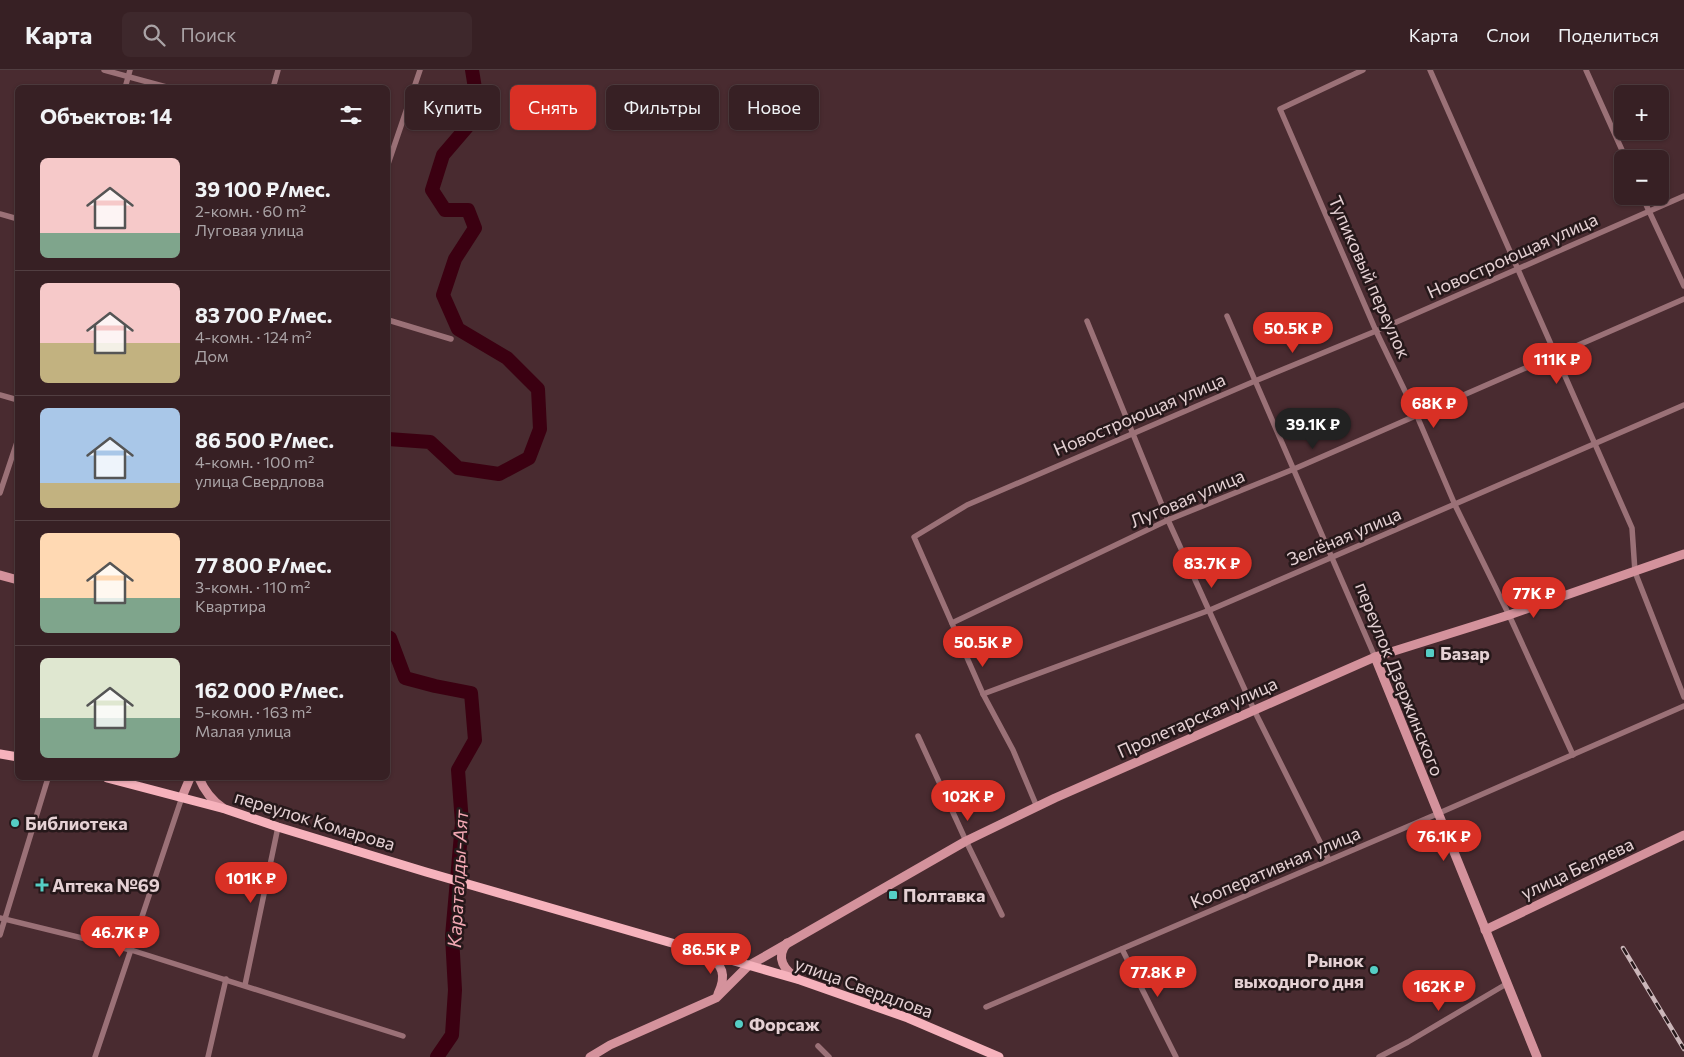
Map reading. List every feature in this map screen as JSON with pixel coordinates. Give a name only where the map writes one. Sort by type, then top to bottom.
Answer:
[{"type":"main road","points":[[0,754],[15,756]]},
{"type":"main road","name":"переулок Комарова","points":[[115,780],[225,809],[426,872]]},
{"type":"main road","name":"улица Свердлова","points":[[426,872],[800,980],[908,1018],[999,1057]]},
{"type":"street","points":[[104,70],[129,73],[162,85]]},
{"type":"street","points":[[274,85],[278,70]]},
{"type":"street","points":[[390,144],[420,70]]},
{"type":"street","name":"Тупиковый переулок","points":[[1363,70],[1280,109],[1376,331],[1417,416],[1455,505],[1510,615],[1573,755]]},
{"type":"street","points":[[1430,70],[1632,528],[1635,572],[1684,697]]},
{"type":"street","points":[[1586,70],[1622,150]]},
{"type":"street","name":"Новостроющая улица","points":[[952,623],[914,536],[967,505],[1255,380],[1376,331],[1684,196]]},
{"type":"street","points":[[1646,205],[1684,286]]},
{"type":"street","points":[[0,214],[15,218]]},
{"type":"street","name":"Луговая улица","points":[[952,623],[1168,520],[1294,469],[1684,299]]},
{"type":"street","name":"переулок Дзержинского","points":[[1227,316],[1375,657],[1537,1057]]},
{"type":"street","points":[[1087,320],[1168,520],[1254,710],[1329,860]]},
{"type":"street","points":[[390,321],[451,339]]},
{"type":"street","points":[[0,395],[15,399]]},
{"type":"street","name":"Зелёная улица","points":[[983,694],[1210,610],[1684,405]]},
{"type":"street","points":[[0,493],[15,448]]},
{"type":"street","name":"Пролетарская улица","points":[[716,998],[748,966],[966,841],[1036,806],[1375,657],[1510,615],[1684,554]]},
{"type":"street","points":[[0,575],[15,579]]},
{"type":"street","points":[[952,623],[983,694],[1013,750],[1036,806]]},
{"type":"street","name":"Кооперативная улица","points":[[986,1007],[1684,706]]},
{"type":"street","points":[[918,736],[1002,916]]},
{"type":"street","points":[[0,935],[2,919],[47,780]]},
{"type":"street","points":[[96,1057],[189,780]]},
{"type":"street","points":[[200,780],[204,790],[216,804],[225,809]]},
{"type":"street","points":[[245,985],[278,827]]},
{"type":"street","name":"улица Беляева","points":[[1485,930],[1684,835]]},
{"type":"street","points":[[2,919],[131,950],[403,1036]]},
{"type":"street","points":[[787,943],[782,949],[783,965],[789,973],[800,980]]},
{"type":"street","points":[[1122,949],[1176,1057]]},
{"type":"street","points":[[590,1057],[610,1045],[716,998],[721,988],[723,976],[720,966],[713,958],[703,952]]},
{"type":"street","points":[[208,1057],[226,979]]},
{"type":"street","points":[[1379,1057],[1508,983]]},
{"type":"street","points":[[818,1046],[829,1057]]},
{"type":"waterway","name":"Караталды-Аят","points":[[390,439],[430,442],[458,468],[499,474],[529,458],[540,429],[538,389],[507,358],[458,329],[443,295],[455,259],[475,228],[468,210],[445,210],[432,190],[443,155],[479,113],[472,70]]},
{"type":"waterway","name":"Караталды-Аят","points":[[390,638],[405,678],[471,693],[475,740],[458,770],[462,823],[452,936],[455,990],[452,1035],[437,1057]]},
{"type":"railway","points":[[1623,948],[1684,1049]]},
{"type":"place","name":"Базар","points":[[1430,653]]},
{"type":"place","name":"Библиотека","points":[[15,823]]},
{"type":"place","name":"Аптека №69","points":[[42,885]]},
{"type":"place","name":"Полтавка","points":[[893,895]]},
{"type":"place","name":"Рынок выходного дня","points":[[1374,970]]},
{"type":"place","name":"Форсаж","points":[[739,1024]]}]
